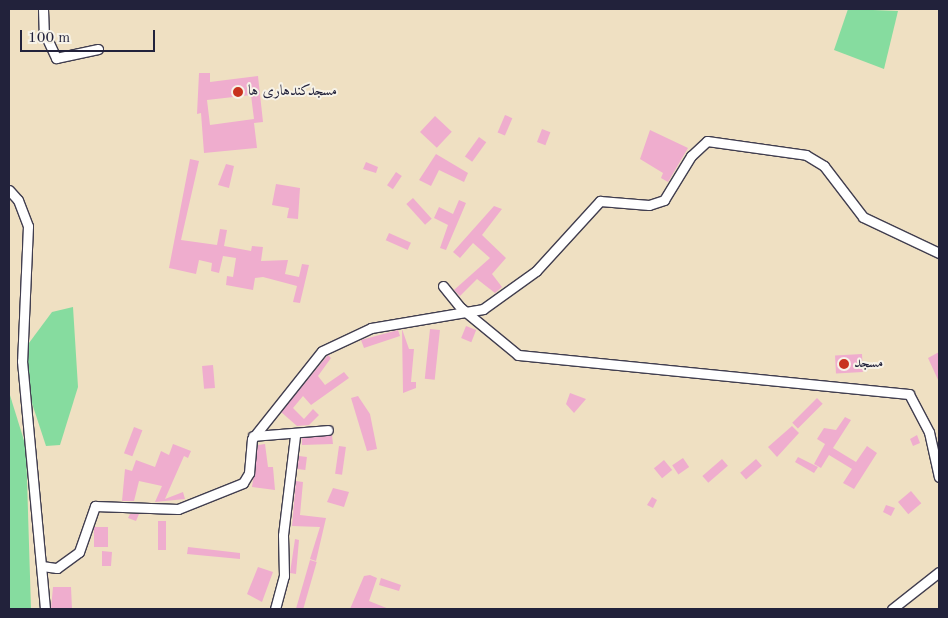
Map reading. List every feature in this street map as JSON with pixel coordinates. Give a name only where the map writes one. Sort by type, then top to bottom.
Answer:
[{"type":"street","points":[[43,9],[44,32],[56,58],[98,49]]},
{"type":"street","points":[[42,566],[57,568],[78,552],[95,506],[178,509],[243,483],[249,473],[254,436],[322,351],[371,328],[469,314],[497,301],[536,271],[600,201],[648,205],[664,200],[691,156],[707,141],[806,155],[824,166],[863,217],[939,253]]},
{"type":"street","points":[[9,190],[18,200],[28,226],[22,362],[45,609]]},
{"type":"street","points":[[444,286],[469,314],[518,355],[909,394],[929,432],[939,477]]},
{"type":"street","points":[[254,436],[295,436],[328,430]]},
{"type":"street","points":[[275,609],[284,576],[283,534],[295,436]]},
{"type":"street","points":[[892,609],[939,572]]},
{"type":"green space","points":[[848,9],[898,11],[884,69],[834,50]]},
{"type":"green space","points":[[73,307],[78,387],[60,445],[46,446],[25,382],[23,351],[52,312]]},
{"type":"green space","points":[[9,392],[26,447],[31,609],[9,609]]},
{"type":"building","points":[[199,73],[210,73],[210,82],[258,76],[263,122],[254,123],[257,148],[204,153],[201,113],[197,114]],"holes":[[[251,95],[254,119],[210,125],[207,100]]]},
{"type":"building","points":[[505,115],[512,118],[505,136],[498,132]]},
{"type":"building","points":[[435,116],[452,132],[437,148],[420,132]]},
{"type":"building","points":[[542,129],[550,132],[545,145],[537,142]]},
{"type":"building","points":[[650,130],[688,148],[668,182],[661,178],[663,173],[640,159]]},
{"type":"building","points":[[479,137],[486,142],[472,162],[465,156]]},
{"type":"building","points":[[436,154],[468,173],[464,182],[439,170],[431,186],[419,180]]},
{"type":"building","points":[[190,159],[199,161],[181,240],[217,245],[220,229],[227,230],[224,246],[251,251],[252,246],[263,247],[261,261],[288,260],[285,274],[299,277],[302,264],[309,265],[300,303],[293,302],[297,286],[263,277],[255,278],[253,290],[226,285],[227,276],[233,277],[236,258],[223,256],[219,273],[211,271],[212,263],[199,260],[196,274],[169,268]]},
{"type":"building","points":[[366,162],[378,167],[376,173],[363,169]]},
{"type":"building","points":[[226,164],[234,166],[229,188],[218,185]]},
{"type":"building","points":[[396,172],[402,176],[393,189],[387,185]]},
{"type":"building","points":[[276,184],[300,188],[298,219],[287,218],[289,208],[272,205]]},
{"type":"building","points":[[413,198],[432,219],[425,225],[406,204]]},
{"type":"building","points":[[459,200],[466,203],[446,250],[440,248],[448,225],[434,218],[439,207],[453,214]]},
{"type":"building","points":[[494,206],[502,209],[482,235],[506,258],[492,274],[502,287],[495,293],[477,279],[460,296],[454,290],[490,258],[473,243],[460,258],[453,252]]},
{"type":"building","points":[[389,233],[411,243],[408,250],[386,240]]},
{"type":"building","points":[[466,326],[476,330],[471,342],[461,338]]},
{"type":"building","points":[[402,329],[409,349],[414,349],[411,382],[416,382],[416,388],[403,393]]},
{"type":"building","points":[[430,329],[440,330],[435,380],[425,379]]},
{"type":"building","points":[[398,330],[400,336],[364,348],[361,340]]},
{"type":"building","points":[[939,352],[939,382],[928,358]]},
{"type":"building","points":[[862,354],[863,372],[836,373],[835,355]]},
{"type":"building","points":[[328,355],[331,358],[318,376],[325,385],[344,372],[349,378],[311,405],[303,396],[293,408],[304,419],[313,409],[319,415],[309,425],[297,426],[281,412]]},
{"type":"building","points":[[213,365],[215,388],[204,389],[202,366]]},
{"type":"building","points":[[570,393],[586,399],[574,413],[566,404]]},
{"type":"building","points":[[358,396],[370,414],[377,449],[367,451],[351,398]]},
{"type":"building","points":[[817,398],[823,404],[798,428],[792,423]]},
{"type":"building","points":[[845,417],[851,420],[833,448],[856,462],[867,446],[877,453],[854,489],[843,483],[852,469],[829,455],[821,468],[814,464],[825,444],[817,439],[824,428],[836,430]]},
{"type":"building","points":[[792,426],[799,433],[777,457],[768,447]]},
{"type":"building","points":[[134,427],[142,430],[132,456],[124,453]]},
{"type":"building","points":[[332,435],[333,444],[302,445],[302,438]]},
{"type":"building","points":[[917,435],[920,443],[913,446],[910,439]]},
{"type":"building","points":[[173,444],[191,451],[188,458],[184,456],[165,499],[183,492],[185,499],[155,502],[162,486],[139,481],[134,501],[122,501],[125,469],[132,471],[136,460],[155,467],[161,451],[169,455]]},
{"type":"building","points":[[265,444],[268,467],[273,467],[275,490],[252,487],[258,445]]},
{"type":"building","points":[[339,446],[346,447],[342,475],[335,474]]},
{"type":"building","points":[[299,456],[307,457],[305,470],[297,469]]},
{"type":"building","points":[[798,457],[818,467],[814,473],[795,462]]},
{"type":"building","points":[[683,458],[689,467],[678,474],[672,465]]},
{"type":"building","points":[[722,459],[728,466],[708,483],[702,476]]},
{"type":"building","points":[[756,459],[762,466],[746,480],[740,473]]},
{"type":"building","points":[[664,460],[672,470],[662,478],[654,468]]},
{"type":"building","points":[[296,481],[303,482],[300,515],[326,518],[316,561],[310,559],[320,527],[292,526]]},
{"type":"building","points":[[333,488],[349,492],[344,507],[327,502]]},
{"type":"building","points":[[911,491],[921,503],[908,514],[898,502]]},
{"type":"building","points":[[652,497],[657,500],[653,508],[647,505]]},
{"type":"building","points":[[886,505],[895,508],[891,516],[883,512]]},
{"type":"building","points":[[130,514],[139,514],[136,521],[128,518]]},
{"type":"building","points":[[158,521],[166,521],[166,550],[158,550]]},
{"type":"building","points":[[94,527],[108,527],[108,547],[94,547]]},
{"type":"building","points":[[295,539],[299,540],[296,574],[290,573]]},
{"type":"building","points":[[188,547],[240,553],[240,559],[187,554]]},
{"type":"building","points":[[102,551],[112,552],[111,566],[102,566]]},
{"type":"building","points":[[310,560],[317,562],[303,609],[296,608]]},
{"type":"building","points":[[258,567],[273,572],[262,602],[247,594]]},
{"type":"building","points":[[370,575],[377,578],[369,601],[389,609],[350,609],[364,576]]},
{"type":"building","points":[[381,578],[401,585],[399,591],[379,585]]},
{"type":"building","points":[[53,587],[71,587],[72,609],[51,609]]},
{"type":"place","name":"مسجدکندهاری ها","points":[[238,92]]},
{"type":"place","name":"مسجد","points":[[844,364]]}]
